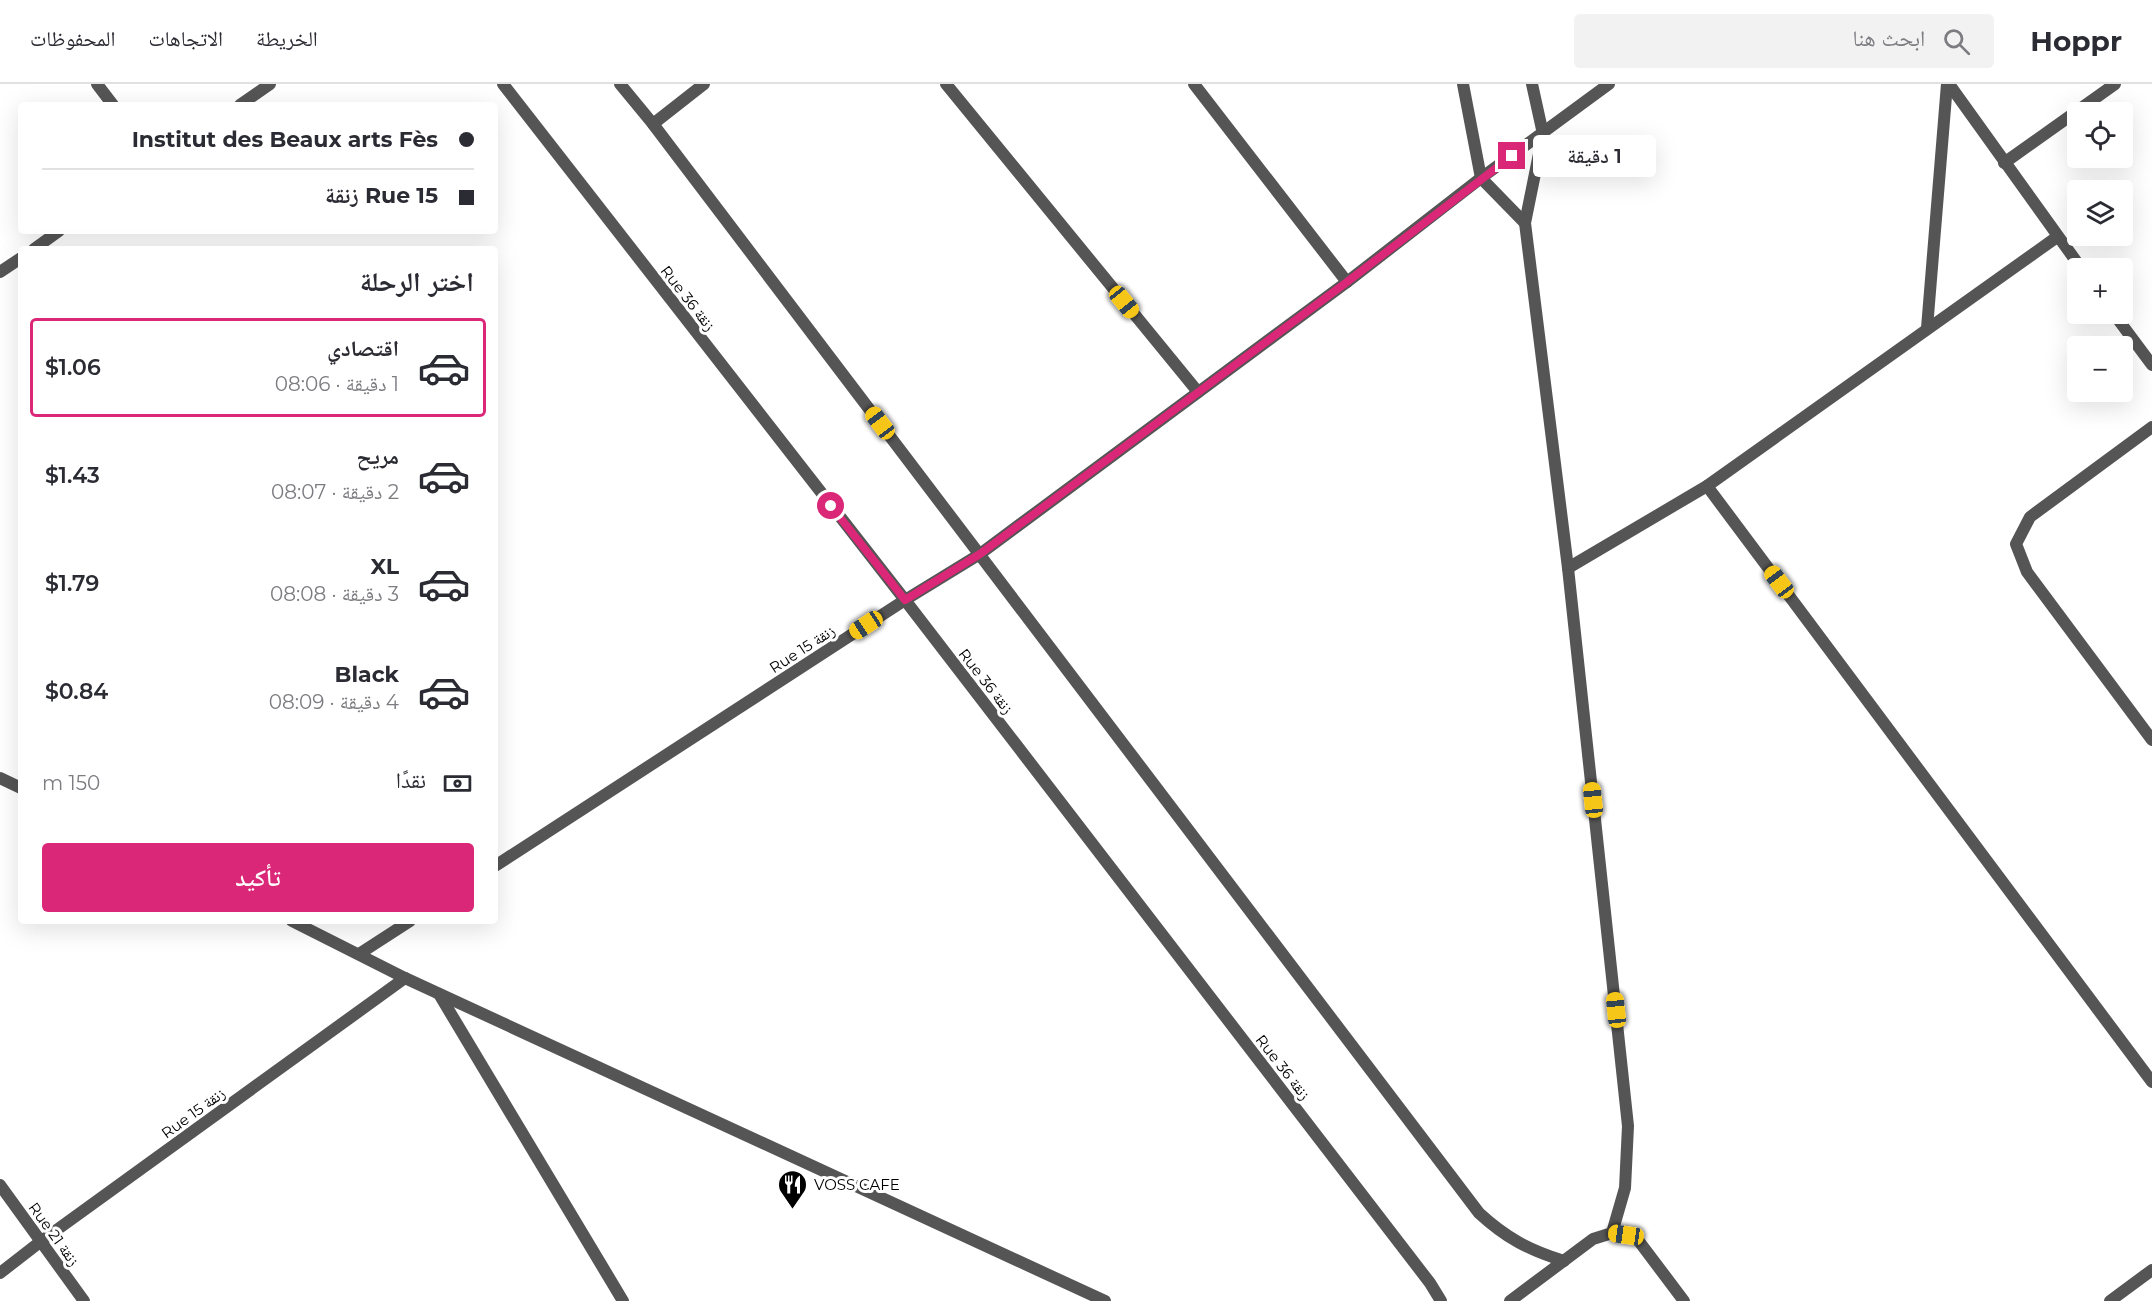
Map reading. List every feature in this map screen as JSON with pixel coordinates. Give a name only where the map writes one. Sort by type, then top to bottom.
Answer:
[{"type":"street","points":[[97,84],[111,102]]},
{"type":"street","points":[[244,102],[270,84]]},
{"type":"street","name":"Rue 36 زنقة","points":[[503,84],[905,600],[1415,1264],[1441,1301]]},
{"type":"street","points":[[620,84],[653,124],[1479,1213],[1496,1229],[1516,1242],[1564,1261]]},
{"type":"street","points":[[653,124],[704,84]]},
{"type":"street","points":[[946,84],[1198,392]]},
{"type":"street","points":[[1194,84],[1347,282]]},
{"type":"street","points":[[1462,84],[1481,178],[1525,223]]},
{"type":"street","points":[[1532,84],[1543,134],[1525,223],[1568,568],[1628,1126],[1625,1188],[1612,1233]]},
{"type":"street","name":"Rue 15 زنقة","points":[[498,864],[905,600],[980,554],[1610,84]]},
{"type":"street","points":[[1948,84],[2073,258]]},
{"type":"street","points":[[1928,328],[1948,84]]},
{"type":"street","points":[[2004,163],[2115,84]]},
{"type":"street","points":[[38,246],[55,234]]},
{"type":"street","points":[[1568,568],[1707,486],[2057,237]]},
{"type":"street","points":[[0,272],[18,260]]},
{"type":"street","points":[[2121,324],[2152,366]]},
{"type":"street","points":[[2152,427],[2030,517],[2016,544],[2027,572],[2152,740]]},
{"type":"street","points":[[1707,486],[2152,1082]]},
{"type":"street","points":[[0,778],[18,787]]},
{"type":"street","points":[[298,924],[439,994],[1105,1301]]},
{"type":"street","points":[[359,954],[405,924]]},
{"type":"street","name":"Rue 15 زنقة","points":[[0,1273],[405,978]]},
{"type":"street","points":[[439,994],[618,1299]]},
{"type":"street","name":"Rue 21 زنقة","points":[[0,1185],[84,1301]]},
{"type":"street","points":[[1510,1301],[1593,1239],[1612,1233],[1638,1240],[1683,1301]]},
{"type":"street","points":[[2110,1301],[2152,1270]]},
{"type":"place","name":"VOSS CAFE","points":[[793,1210]]},
{"type":"route","points":[[831,506],[905,600],[980,554],[1347,282],[1512,156]]}]
